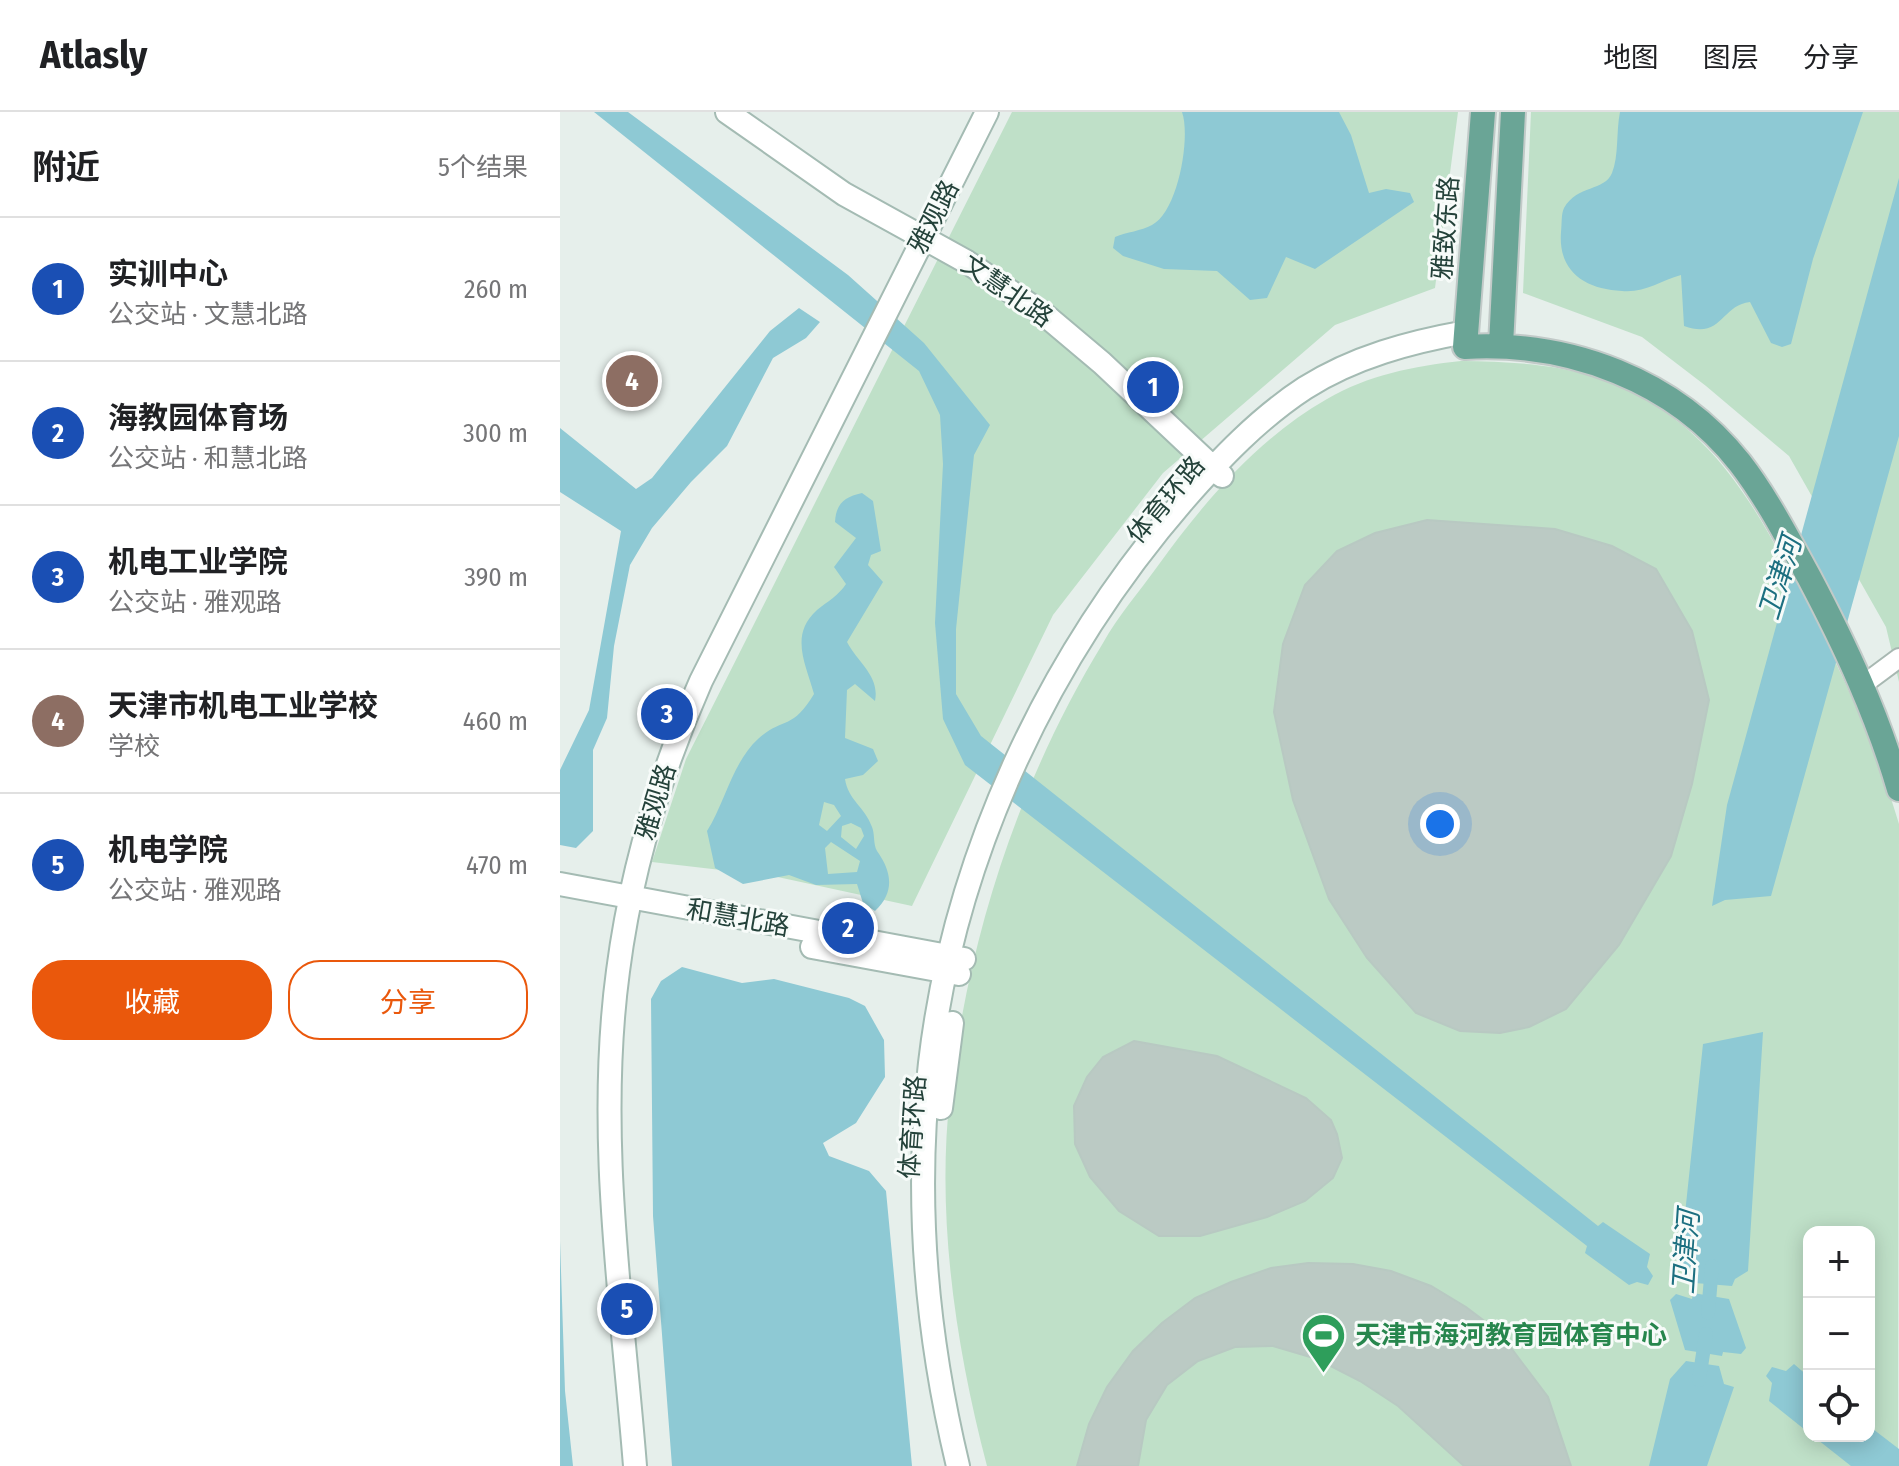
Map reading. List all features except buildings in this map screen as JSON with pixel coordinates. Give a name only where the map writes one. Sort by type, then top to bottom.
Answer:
[{"type":"main road","name":"文慧北路","points":[[727,112],[844,194],[991,264],[1056,310],[1222,468]]},
{"type":"main road","name":"文慧北路","points":[[748,112],[838,177],[922,231]]},
{"type":"main road","name":"雅观路","points":[[922,231],[979,112]]},
{"type":"main road","name":"雅观路","points":[[628,1466],[602,1102],[606,1008],[644,810],[680,708],[895,283],[987,112]]},
{"type":"main road","name":"雅致东路","points":[[1466,340],[1483,112]]},
{"type":"main road","points":[[1501,338],[1513,112]]},
{"type":"main road","name":"体育环路","points":[[958,1466],[934,1349],[923,1223],[927,1094],[955,966],[983,887],[1003,810],[1024,760],[1119,604],[1222,468],[1281,405],[1333,372],[1388,350],[1501,338],[1591,362],[1655,388],[1716,438],[1739,462],[1794,534],[1899,742]]},
{"type":"main road","name":"体育环路","points":[[1869,680],[1899,789]]},
{"type":"main road","name":"和慧北路","points":[[560,884],[625,904]]},
{"type":"main road","name":"和慧北路","points":[[560,899],[625,904],[955,966]]},
{"type":"main road","name":"雅观路","points":[[625,904],[615,1000],[610,1110],[635,1466]]},
{"type":"main road","name":"体育环路","points":[[955,966],[939,1126],[936,1225],[947,1339],[971,1466]]},
{"type":"street","points":[[1869,680],[1899,658]]},
{"type":"green space","points":[[1012,112],[1458,112],[1435,288],[1335,325],[1163,473],[1053,615],[912,906],[773,876],[652,862],[686,759]]},
{"type":"green space","points":[[1531,112],[1899,112],[1899,682],[1886,627],[1789,456],[1642,337],[1523,293]]},
{"type":"green space","points":[[1461,361],[1563,369],[1611,383],[1635,394],[1684,426],[1726,469],[1760,520],[1790,573],[1857,709],[1899,824],[1898,1466],[987,1466],[966,1375],[952,1282],[947,1235],[946,1141],[950,1095],[970,976],[1002,861],[1023,804],[1073,695],[1109,633],[1213,496],[1255,453],[1302,415],[1359,384],[1409,369]]},
{"type":"water","points":[[594,112],[628,112],[848,275],[924,343],[990,425],[974,455],[956,629],[956,694],[981,736],[1598,1226],[1603,1222],[1650,1254],[1647,1267],[1653,1276],[1648,1285],[1637,1282],[1629,1285],[1585,1253],[1587,1246],[965,765],[943,719],[935,623],[943,464],[940,415],[919,371]]},
{"type":"water","points":[[1182,112],[1339,112],[1351,135],[1369,193],[1386,189],[1410,193],[1414,202],[1315,269],[1286,257],[1267,298],[1250,300],[1217,271],[1164,269],[1123,256],[1113,248],[1115,237],[1152,225],[1169,205],[1183,155]]},
{"type":"water","points":[[1620,112],[1863,112],[1813,259],[1791,344],[1782,347],[1771,343],[1750,302],[1740,304],[1706,329],[1684,326],[1681,275],[1645,288],[1622,291],[1596,287],[1576,276],[1569,268],[1561,246],[1563,210],[1576,195],[1603,183],[1612,173]]},
{"type":"water","points":[[1899,178],[1899,436],[1771,896],[1725,900],[1712,906],[1727,805]]},
{"type":"water","points":[[799,308],[820,322],[806,338],[773,358],[727,446],[652,528],[630,565],[614,646],[607,718],[593,750],[593,831],[576,848],[560,845],[560,770],[589,710],[621,531],[560,492],[560,428],[636,489],[652,478],[770,331]]},
{"type":"water","points":[[862,493],[873,501],[881,551],[871,555],[868,565],[883,582],[847,642],[871,677],[876,692],[875,701],[855,684],[847,690],[845,738],[873,749],[878,761],[863,775],[845,779],[850,793],[869,820],[876,848],[888,874],[886,897],[875,911],[863,903],[857,884],[816,885],[789,875],[743,884],[715,868],[707,831],[735,771],[749,749],[766,732],[799,714],[814,694],[802,650],[804,629],[817,610],[846,584],[834,567],[856,538],[835,522],[839,506]],"holes":[[[824,802],[834,805],[841,816],[827,831],[819,825]],[[851,823],[861,828],[864,836],[856,849],[841,837],[842,826]],[[831,842],[860,861],[857,872],[828,874],[825,848]]]},
{"type":"water","points":[[682,967],[742,983],[774,979],[849,998],[865,1006],[884,1040],[885,1077],[856,1123],[823,1143],[829,1156],[869,1171],[886,1191],[912,1466],[672,1466],[653,1216],[651,999],[661,981]]},
{"type":"water","points":[[1763,1032],[1748,1271],[1735,1279],[1732,1286],[1695,1283],[1694,1271],[1680,1261],[1703,1044]]},
{"type":"water","points":[[560,1241],[565,1391],[573,1466],[560,1466]]},
{"type":"water","points":[[1693,1293],[1729,1299],[1746,1348],[1741,1354],[1723,1352],[1722,1356],[1685,1350],[1670,1300],[1676,1294],[1692,1299]]},
{"type":"water","points":[[1686,1361],[1719,1366],[1724,1384],[1734,1387],[1707,1466],[1649,1466],[1670,1379]]},
{"type":"water","points":[[1794,1364],[1803,1372],[1803,1428],[1769,1401],[1772,1383],[1766,1376],[1772,1367],[1786,1371]]},
{"type":"water","points":[[1875,1431],[1899,1449],[1899,1466],[1851,1466],[1821,1442],[1875,1442]]},
{"type":"waterway","name":"卫津河","points":[[1708,1313],[1712,1266]]},
{"type":"waterway","name":"卫津河","points":[[1699,1380],[1706,1334]]},
{"type":"place","name":"天津市机电工业学校","points":[[632,381]]},
{"type":"place","name":"实训中心","points":[[1153,387]]},
{"type":"place","name":"机电工业学院","points":[[667,714]]},
{"type":"place","name":"海教园体育场","points":[[848,928]]},
{"type":"place","name":"机电学院","points":[[627,1309]]},
{"type":"place","name":"天津市海河教育园体育中心","points":[[1324,1374]]}]
